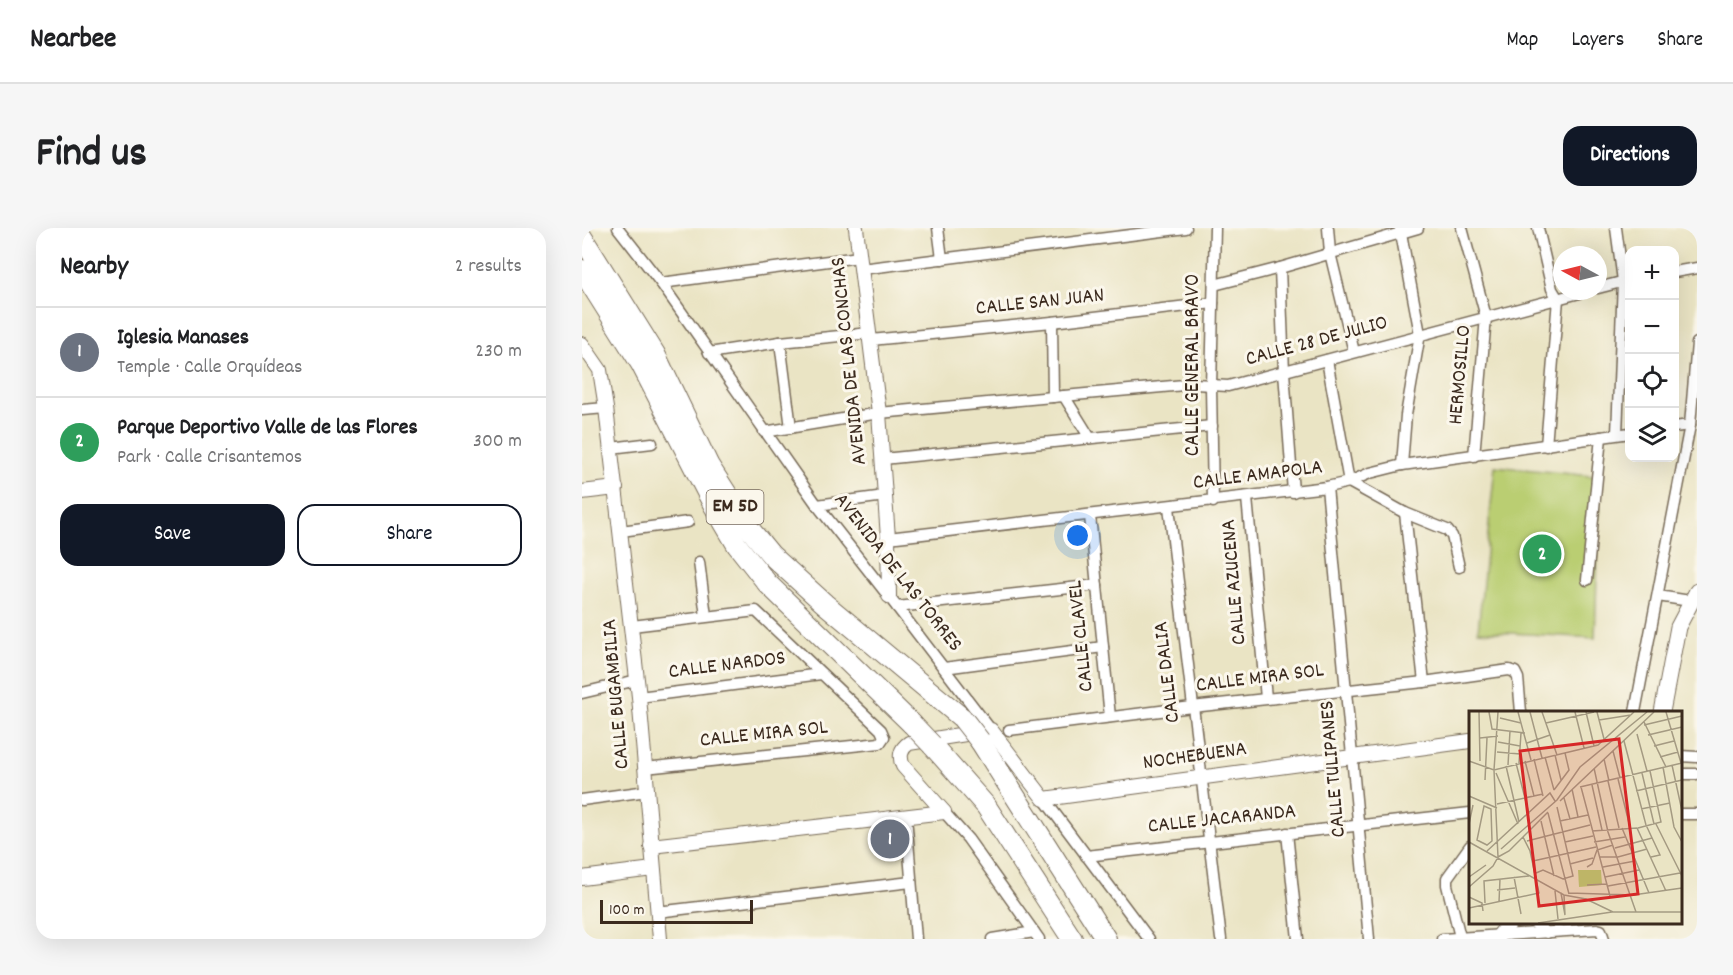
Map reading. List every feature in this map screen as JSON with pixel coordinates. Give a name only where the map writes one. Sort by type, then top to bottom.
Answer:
[{"type":"highway","name":"EM 5D","points":[[582,237],[655,354],[709,466],[748,527],[771,555],[825,604],[985,735],[1106,939]]},
{"type":"highway","name":"EM 5D","points":[[582,270],[641,364],[714,506],[737,545],[767,583],[912,724],[986,806],[1072,939]]},
{"type":"main road","points":[[1662,711],[1678,627],[1693,596]]},
{"type":"main road","points":[[1498,938],[1508,924]]},
{"type":"street","name":"AVENIDA DE LAS TORRES","points":[[618,228],[661,283],[817,505],[944,668],[985,735],[1044,799],[1149,939]]},
{"type":"street","name":"AVENIDA DE LAS CONCHAS","points":[[856,228],[879,413],[893,601]]},
{"type":"street","points":[[938,228],[942,259]]},
{"type":"street","points":[[661,283],[860,263],[942,259],[1122,233],[1186,228]]},
{"type":"street","name":"CALLE GENERAL BRAVO","points":[[1213,502],[1212,386],[1215,228]]},
{"type":"street","points":[[1328,228],[1330,253],[1354,352]]},
{"type":"street","points":[[1214,285],[1280,268],[1400,230],[1418,228]]},
{"type":"street","name":"HERMOSILLO","points":[[1462,228],[1486,317],[1473,456]]},
{"type":"street","points":[[1538,228],[1553,290]]},
{"type":"street","points":[[1616,228],[1625,276]]},
{"type":"street","points":[[1400,230],[1420,334],[1406,415],[1402,465]]},
{"type":"street","points":[[1280,268],[1284,372],[1293,492]]},
{"type":"street","points":[[1679,271],[1697,268]]},
{"type":"street","points":[[1607,286],[1625,281]]},
{"type":"street","points":[[1617,434],[1625,298]]},
{"type":"street","name":"CALLE 28 DE JULIO","points":[[764,432],[879,413],[1195,384],[1228,386],[1553,299]]},
{"type":"street","points":[[1545,446],[1558,300]]},
{"type":"street","name":"CALLE SAN JUAN","points":[[709,353],[780,342],[1052,322],[1213,303]]},
{"type":"street","points":[[1052,322],[1059,396],[1090,438]]},
{"type":"street","points":[[780,342],[790,428]]},
{"type":"street","points":[[1635,711],[1690,425],[1697,343]]},
{"type":"street","name":"CALLE BUGAMBILIA","points":[[582,344],[600,370],[606,408],[632,626],[660,939]]},
{"type":"street","points":[[1327,360],[1349,482],[1405,513],[1447,530],[1452,536],[1459,567]]},
{"type":"street","points":[[582,410],[606,408]]},
{"type":"street","points":[[1679,426],[1690,425]]},
{"type":"street","points":[[883,459],[1212,426]]},
{"type":"street","name":"CALLE AMAPOLA","points":[[888,538],[1293,492],[1349,482],[1370,473],[1402,465],[1625,433]]},
{"type":"street","points":[[1587,580],[1602,438]]},
{"type":"street","points":[[611,448],[652,443]]},
{"type":"street","name":"CALLE TULIPANES","points":[[1327,487],[1369,939]]},
{"type":"street","points":[[582,492],[616,488]]},
{"type":"street","points":[[817,505],[885,496]]},
{"type":"street","name":"CALLE AZUCENA","points":[[1247,498],[1266,698]]},
{"type":"street","name":"CALLE DALIA","points":[[1168,507],[1221,939]]},
{"type":"street","points":[[1405,513],[1424,682]]},
{"type":"street","name":"CALLE CLAVEL","points":[[1090,516],[1110,717]]},
{"type":"street","points":[[621,531],[688,522]]},
{"type":"street","points":[[699,562],[706,616]]},
{"type":"street","points":[[893,601],[1097,585]]},
{"type":"street","points":[[1658,596],[1693,596]]},
{"type":"street","points":[[632,626],[756,611],[820,674]]},
{"type":"street","points":[[944,668],[1103,647]]},
{"type":"street","name":"CALLE MIRA SOL","points":[[1009,730],[1192,706],[1424,682],[1509,670],[1515,672],[1518,678],[1521,711]]},
{"type":"street","name":"CALLE MIRA SOL","points":[[645,768],[880,743],[884,737],[881,730],[820,674]]},
{"type":"street","name":"CALLE NARDOS","points":[[639,696],[820,674]]},
{"type":"street","points":[[582,693],[637,680]]},
{"type":"street","points":[[985,735],[909,743],[904,746],[900,760],[968,839],[1036,935]]},
{"type":"street","name":"NOCHEBUENA","points":[[1044,799],[1352,759],[1469,741]]},
{"type":"street","points":[[1682,756],[1697,757]]},
{"type":"street","points":[[582,800],[646,791]]},
{"type":"street","points":[[651,846],[944,812]]},
{"type":"street","name":"CALLE JACARANDA","points":[[1086,855],[1469,813]]},
{"type":"street","points":[[906,816],[916,939]]},
{"type":"street","points":[[1287,833],[1298,939]]},
{"type":"street","points":[[1453,938],[1447,878],[1469,847]]},
{"type":"street","points":[[582,878],[653,869]]},
{"type":"street","points":[[657,912],[911,882]]},
{"type":"street","points":[[1536,924],[1547,933]]},
{"type":"street","points":[[1442,939],[1498,938],[1597,929],[1602,935]]},
{"type":"street","points":[[992,939],[1036,935]]},
{"type":"green space","points":[[1495,466],[1600,477],[1595,638],[1478,631]]},
{"type":"place","name":"Parque Deportivo Valle de las Flores","points":[[1542,554]]},
{"type":"place","name":"Iglesia Manases","points":[[890,839]]}]
